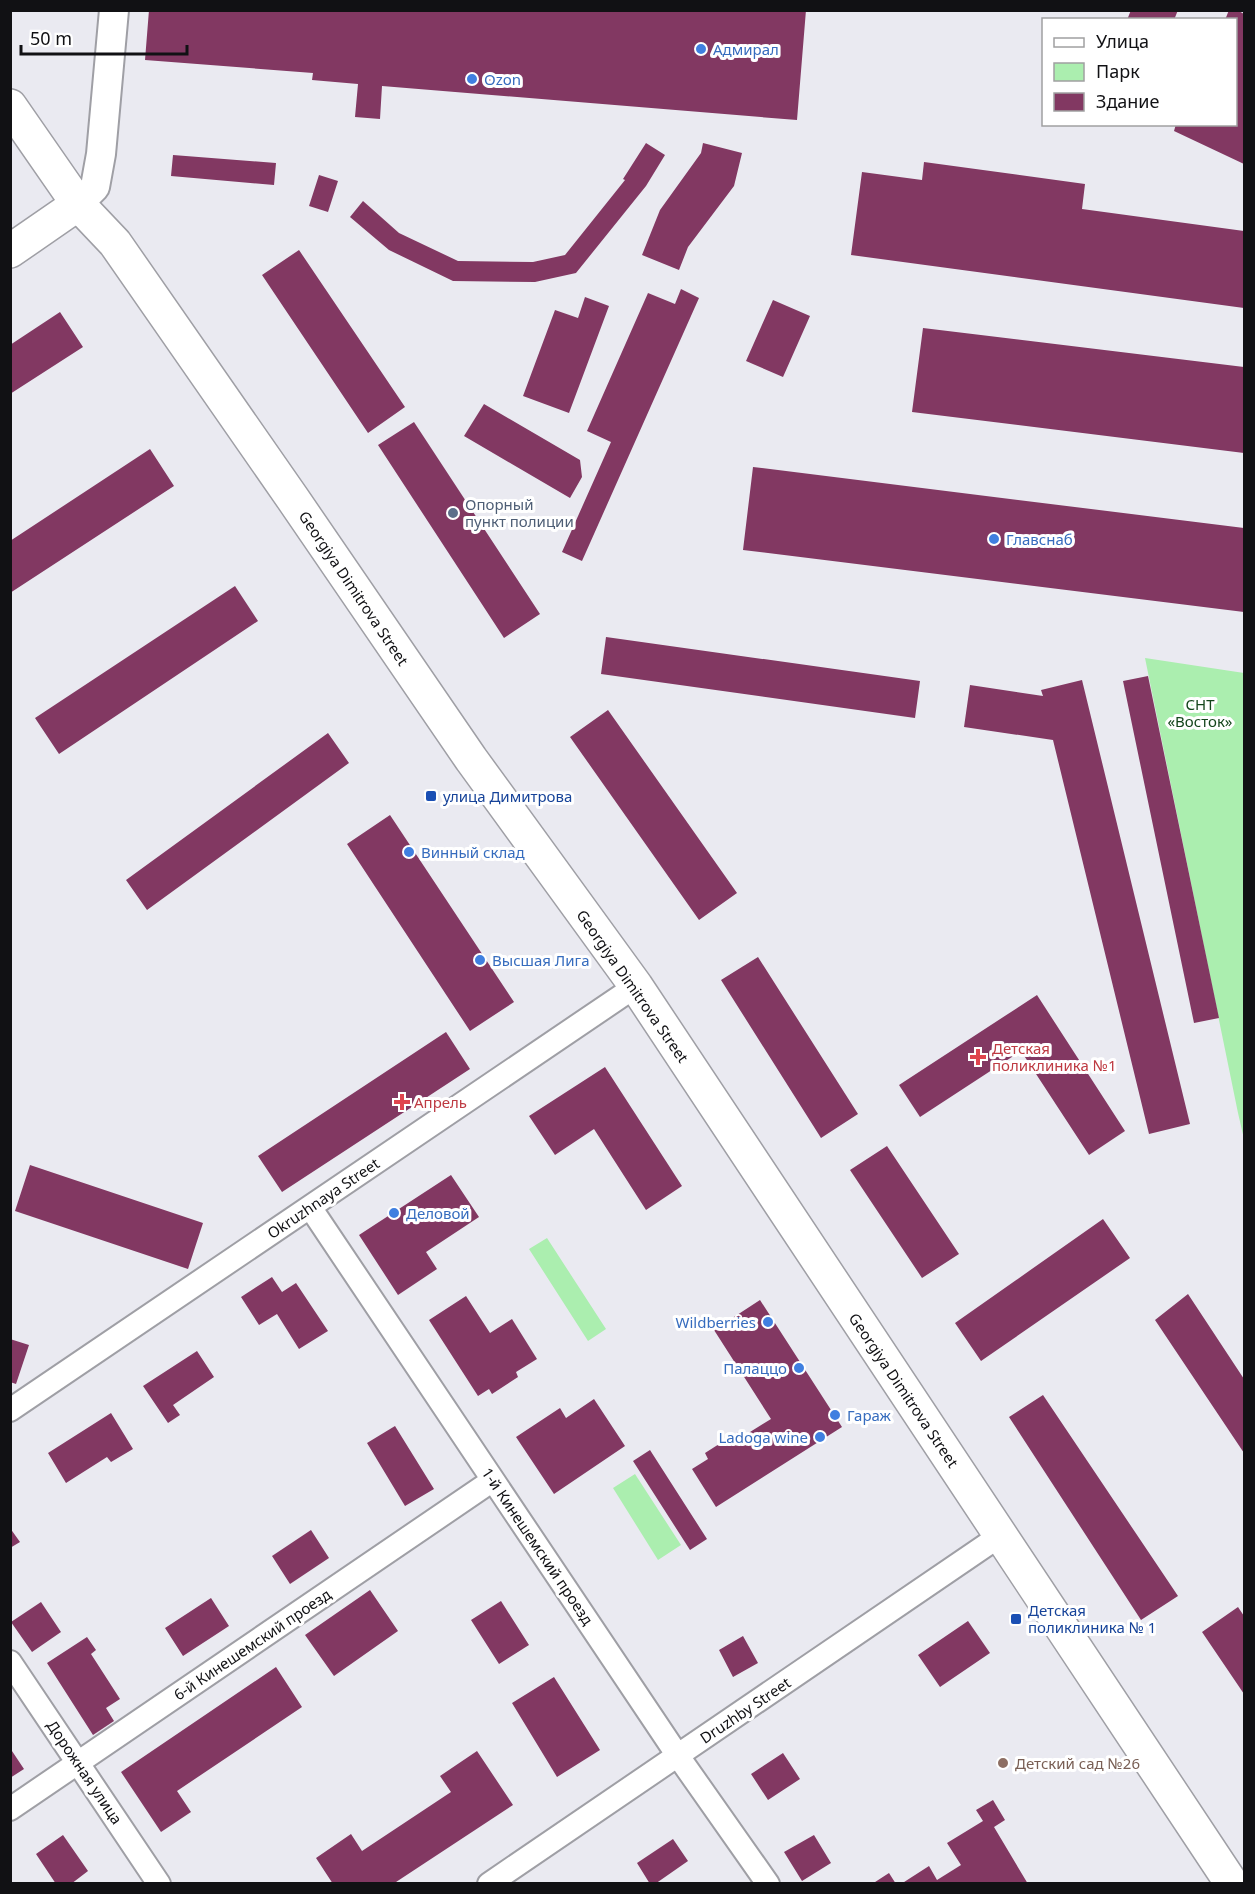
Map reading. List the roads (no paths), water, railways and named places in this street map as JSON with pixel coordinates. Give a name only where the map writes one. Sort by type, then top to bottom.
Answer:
[{"type":"main road","name":"Georgiya Dimitrova Street","points":[[10,106],[78,204],[115,243],[471,759],[636,986],[1232,1884]]},
{"type":"main road","points":[[10,251],[78,204]]},
{"type":"street","points":[[78,204],[95,187],[101,154],[114,10]]},
{"type":"street","name":"Okruzhnaya Street","points":[[10,1410],[636,986]]},
{"type":"street","name":"1-й Кинешемский проезд","points":[[310,1207],[678,1756],[768,1884]]},
{"type":"street","name":"6-й Кинешемский проезд","points":[[10,1809],[493,1480]]},
{"type":"street","name":"Druzhby Street","points":[[489,1884],[1001,1535]]},
{"type":"street","name":"Дорожная улица","points":[[10,1662],[159,1884]]},
{"type":"place","name":"Адмирал","points":[[701,49]]},
{"type":"place","name":"Ozon","points":[[472,79]]},
{"type":"place","name":"Опорный пункт полиции","points":[[453,513]]},
{"type":"place","name":"Главснаб","points":[[994,539]]},
{"type":"place","name":"улица Димитрова","points":[[431,796]]},
{"type":"place","name":"Винный склад","points":[[409,852]]},
{"type":"place","name":"Высшая Лига","points":[[480,960]]},
{"type":"place","name":"Детская поликлиника №1","points":[[978,1057]]},
{"type":"place","name":"Апрель","points":[[402,1102]]},
{"type":"place","name":"Деловой","points":[[394,1213]]},
{"type":"place","name":"Wildberries","points":[[768,1322]]},
{"type":"place","name":"Палаццо","points":[[799,1368]]},
{"type":"place","name":"Гараж","points":[[835,1415]]},
{"type":"place","name":"Ladoga wine","points":[[820,1437]]},
{"type":"place","name":"Детская поликлиника № 1","points":[[1016,1619]]},
{"type":"place","name":"Детский сад №26","points":[[1003,1763]]},
{"type":"park label","name":"СНТ «Восток»","points":[[1200,712]]}]
